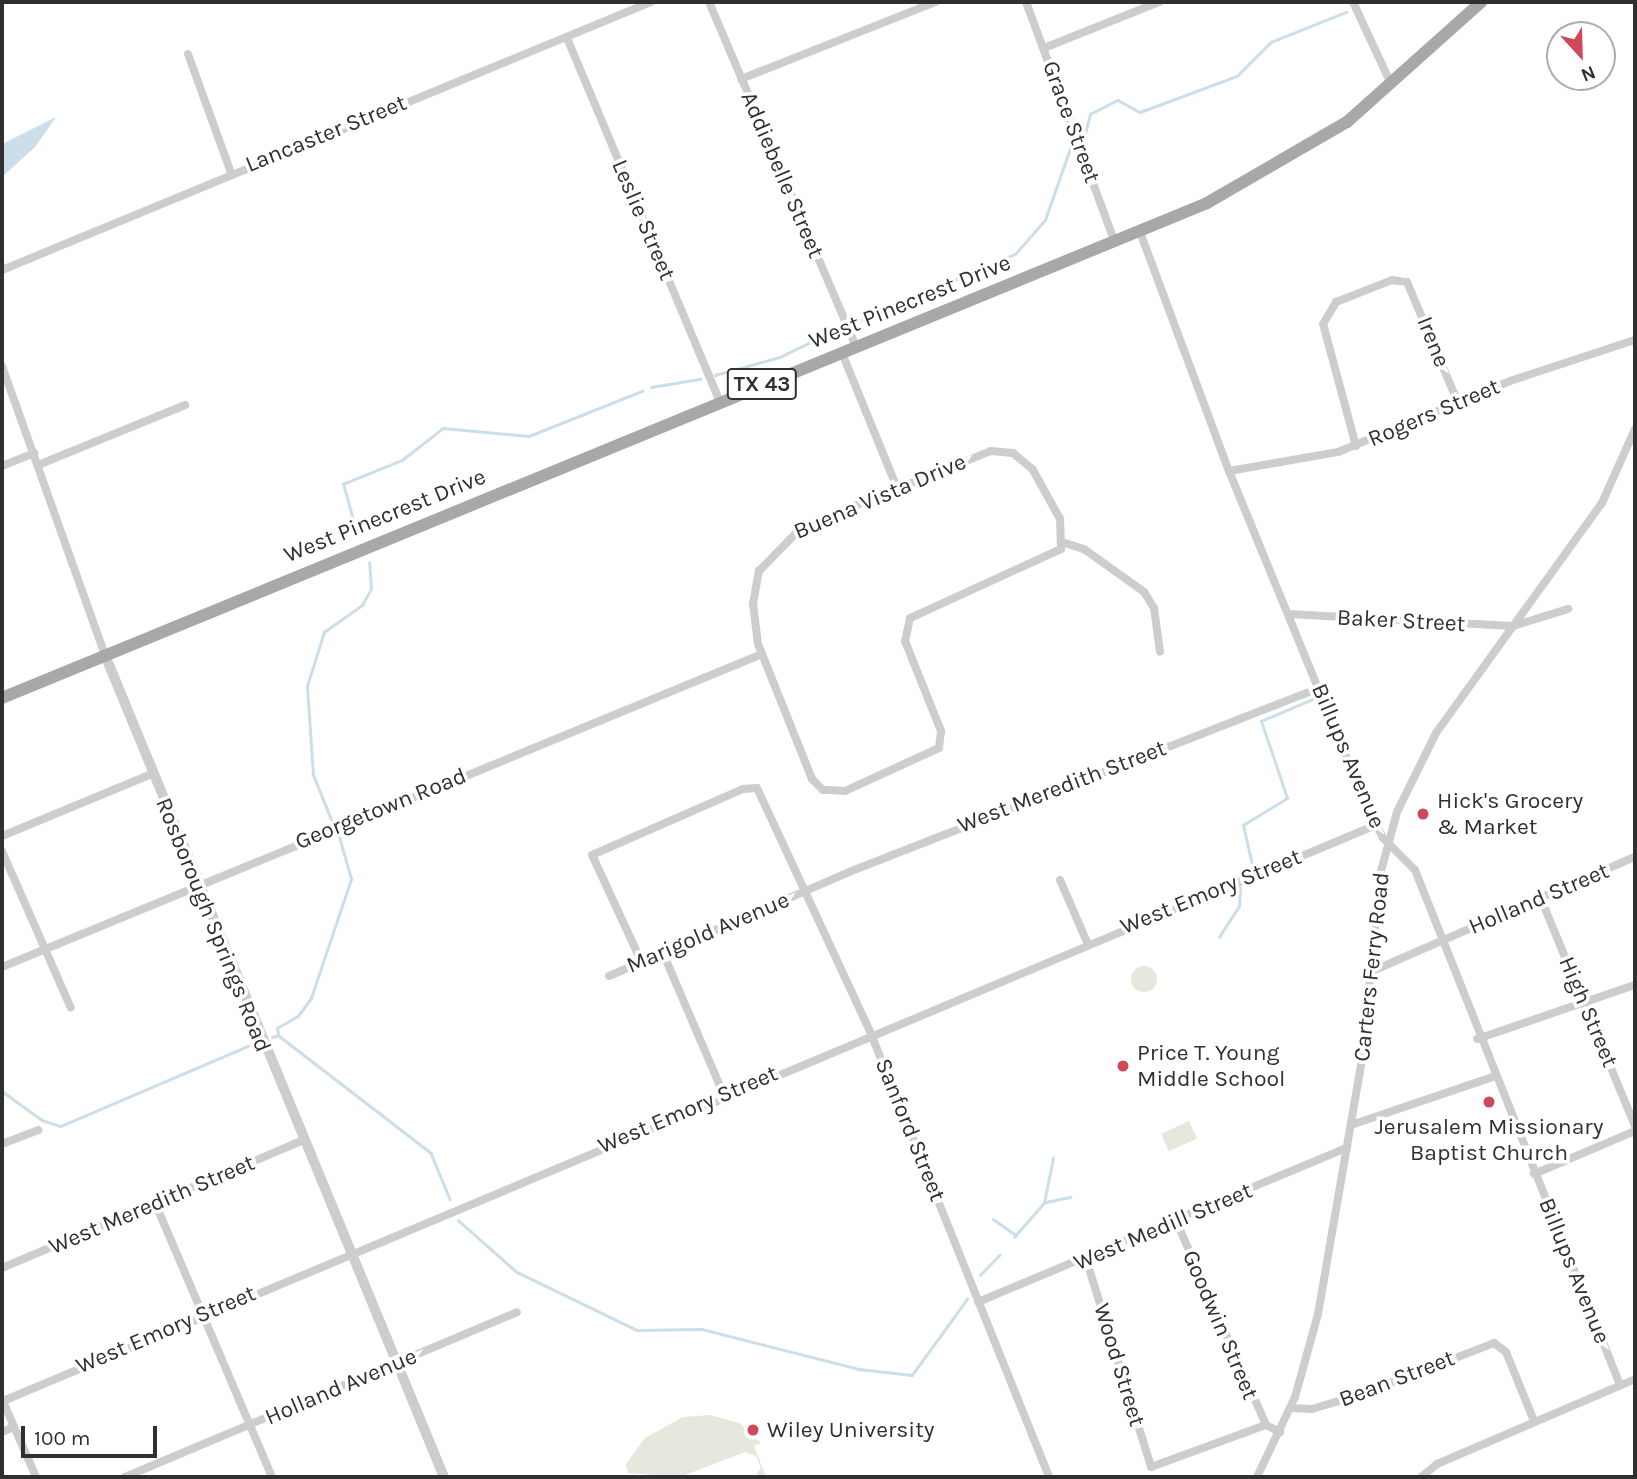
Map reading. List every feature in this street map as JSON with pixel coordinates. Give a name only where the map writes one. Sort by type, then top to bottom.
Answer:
[{"type":"main road","name":"West Pinecrest Drive","points":[[2,698],[1140,232],[1269,172],[1393,86],[1481,2]]},
{"type":"street","name":"Lancaster Street","points":[[2,270],[231,173],[651,2]]},
{"type":"street","name":"Addiebelle Street","points":[[709,2],[856,347]]},
{"type":"street","points":[[741,79],[936,2]]},
{"type":"street","name":"Grace Street","points":[[1026,2],[1115,242]]},
{"type":"street","points":[[1044,48],[1159,2]]},
{"type":"street","points":[[1353,2],[1393,86]]},
{"type":"street","name":"Leslie Street","points":[[567,38],[720,402]]},
{"type":"street","points":[[188,54],[231,173]]},
{"type":"street","name":"Billups Avenue","points":[[1140,232],[1229,471],[1376,825],[1388,842],[1411,862],[1477,1039],[1620,1385]]},
{"type":"street","name":"Irene","points":[[1356,446],[1324,313],[1392,280],[1407,282],[1458,402]]},
{"type":"street","name":"Rogers Street","points":[[1229,471],[1290,465],[1356,446],[1458,402],[1635,340]]},
{"type":"street","points":[[842,353],[897,488]]},
{"type":"street","name":"Rosborough Springs Road","points":[[2,366],[105,655],[152,774],[347,1254],[441,1476]]},
{"type":"street","points":[[38,465],[185,405]]},
{"type":"street","name":"Carters Ferry Road","points":[[1257,1477],[1291,1408],[1318,1314],[1351,1125],[1388,842],[1417,765],[1602,503],[1635,429]]},
{"type":"street","name":"Buena Vista Drive","points":[[991,451],[1013,453],[1033,470],[1055,508],[1062,542],[1049,560],[910,618],[905,641],[942,731],[941,744],[932,755],[845,791],[827,792],[812,779],[762,654],[754,593],[769,555],[802,527],[897,488],[991,451]]},
{"type":"street","points":[[2,466],[34,453]]},
{"type":"street","points":[[1062,542],[1084,549],[1144,592],[1154,608],[1160,652]]},
{"type":"street","points":[[1513,626],[1568,609]]},
{"type":"street","name":"Baker Street","points":[[1289,614],[1513,626]]},
{"type":"street","name":"Georgetown Road","points":[[2,967],[196,884],[762,654]]},
{"type":"street","name":"West Meredith Street","points":[[807,891],[1319,688]]},
{"type":"street","points":[[2,836],[152,774]]},
{"type":"street","name":"Sanford Street","points":[[642,962],[592,855],[743,789],[757,788],[871,1034],[1049,1477]]},
{"type":"street","name":"West Emory Street","points":[[2,1400],[1087,942],[1376,825]]},
{"type":"street","points":[[2,851],[71,1008]]},
{"type":"street","name":"Holland Street","points":[[1370,972],[1635,858]]},
{"type":"street","points":[[1060,880],[1087,942]]},
{"type":"street","name":"Marigold Avenue","points":[[609,976],[807,891]]},
{"type":"street","name":"High Street","points":[[1541,899],[1635,1129]]},
{"type":"street","points":[[663,953],[724,1095]]},
{"type":"street","points":[[1477,1039],[1586,1004],[1635,985]]},
{"type":"street","points":[[1351,1125],[1493,1077]]},
{"type":"street","points":[[1534,1174],[1635,1129]]},
{"type":"street","points":[[2,1144],[38,1130]]},
{"type":"street","name":"West Meredith Street","points":[[2,1268],[301,1142]]},
{"type":"street","name":"West Medill Street","points":[[978,1302],[1177,1223],[1346,1149]]},
{"type":"street","points":[[156,1205],[272,1477]]},
{"type":"street","name":"Goodwin Street","points":[[1177,1223],[1266,1425]]},
{"type":"street","name":"Wood Street","points":[[1086,1259],[1154,1469],[1266,1425]]},
{"type":"street","name":"Holland Avenue","points":[[125,1477],[517,1312]]},
{"type":"street","name":"Bean Street","points":[[1291,1408],[1318,1408],[1489,1343],[1501,1346],[1534,1421]]},
{"type":"street","points":[[1420,1477],[1437,1464],[1635,1379]]},
{"type":"street","points":[[2,1400],[36,1477]]},
{"type":"street","points":[[1266,1425],[1280,1432]]},
{"type":"street","points":[[2,1432],[14,1427]]},
{"type":"shaded area","points":[[56,117],[35,147],[2,177],[2,144]]},
{"type":"shaded area","points":[[1144,966],[1153,970],[1157,979],[1153,988],[1144,992],[1135,988],[1131,979],[1135,970]]},
{"type":"shaded area","points":[[1189,1121],[1197,1138],[1169,1151],[1161,1134]]},
{"type":"shaded area","points":[[710,1415],[739,1423],[761,1443],[754,1446],[766,1477],[754,1477],[761,1468],[756,1456],[745,1452],[680,1477],[628,1473],[626,1464],[645,1438],[683,1417]]},
{"type":"waterway","points":[[1084,138],[1090,114],[1118,100],[1140,112],[1237,76],[1271,42],[1346,12]]},
{"type":"waterway","points":[[855,323],[1015,254],[1045,220],[1072,143]]},
{"type":"waterway","points":[[715,375],[780,357],[838,329]]},
{"type":"waterway","points":[[651,387],[700,379]]},
{"type":"waterway","points":[[357,534],[343,484],[402,460],[443,428],[529,436],[642,391]]},
{"type":"waterway","points":[[332,822],[313,775],[307,686],[324,632],[362,605],[371,589],[369,563]]},
{"type":"waterway","points":[[1236,877],[1253,869],[1243,825],[1287,798],[1261,721],[1315,698]]},
{"type":"waterway","points":[[278,1035],[277,1028],[298,1016],[311,998],[351,879],[338,833]]},
{"type":"waterway","points":[[1219,937],[1239,906],[1240,888]]},
{"type":"waterway","points":[[272,1037],[278,1035],[431,1153],[450,1199]]},
{"type":"waterway","points":[[2,1091],[42,1120],[61,1126],[248,1046]]},
{"type":"waterway","points":[[1014,1237],[1044,1203],[1053,1158]]},
{"type":"waterway","points":[[1046,1202],[1070,1197]]},
{"type":"waterway","points":[[993,1219],[1016,1235]]},
{"type":"waterway","points":[[458,1220],[517,1272],[637,1330],[702,1329],[859,1369],[912,1375],[967,1299]]},
{"type":"waterway","points":[[980,1275],[999,1255]]},
{"type":"place","name":"Hick's Grocery & Market","points":[[1423,814]]},
{"type":"place","name":"Price T. Young Middle School","points":[[1123,1066]]},
{"type":"place","name":"Jerusalem Missionary Baptist Church","points":[[1489,1102]]},
{"type":"place","name":"Wiley University","points":[[753,1430]]}]
